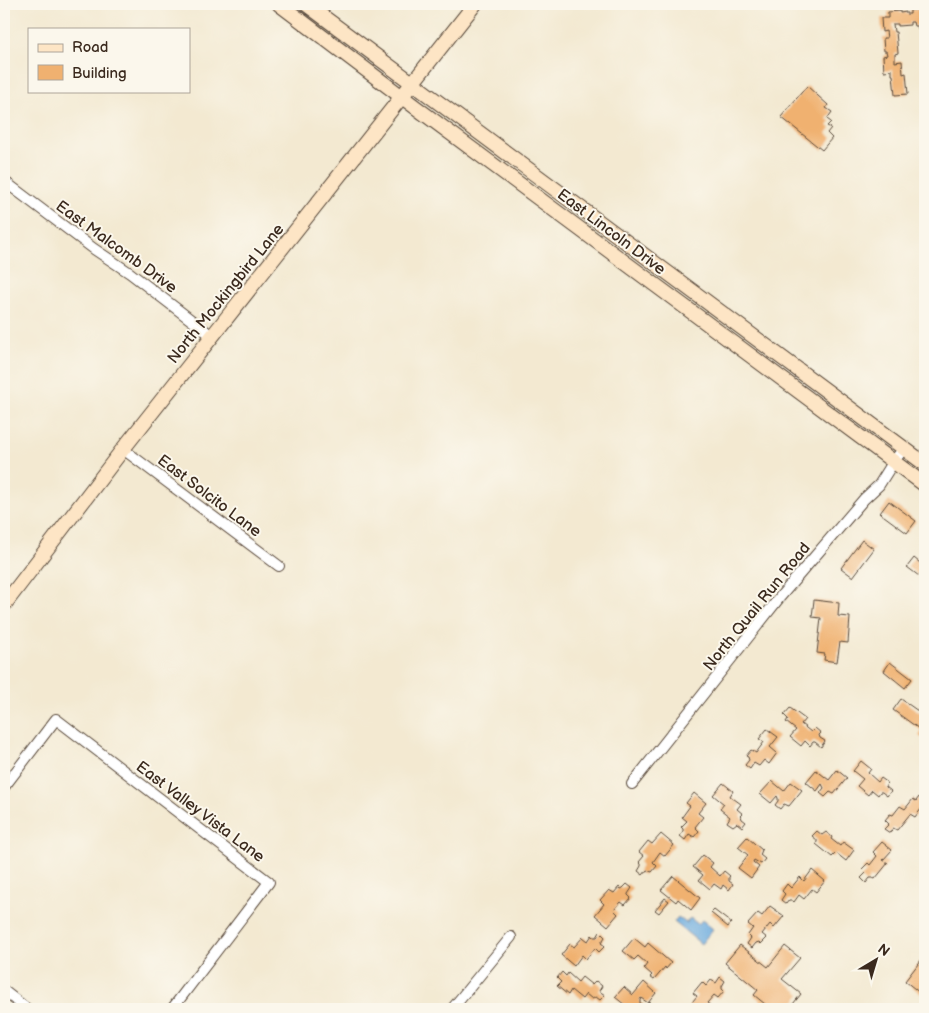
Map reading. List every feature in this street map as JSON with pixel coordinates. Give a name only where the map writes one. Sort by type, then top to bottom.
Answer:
[{"type":"main road","name":"East Lincoln Drive","points":[[279,4],[925,485]]},
{"type":"main road","name":"East Lincoln Drive","points":[[306,4],[925,464]]},
{"type":"main road","name":"North Mockingbird Lane","points":[[4,605],[123,449],[475,4]]},
{"type":"main road","points":[[608,249],[619,236]]},
{"type":"street","name":"East Malcomb Drive","points":[[4,181],[94,249],[130,272],[212,336]]},
{"type":"street","name":"North Quail Run Road","points":[[632,784],[780,597],[864,499],[879,485],[904,448]]},
{"type":"street","name":"East Solcito Lane","points":[[123,449],[279,566]]},
{"type":"street","name":"East Valley Vista Lane","points":[[4,787],[56,719],[269,882],[172,1009]]},
{"type":"street","points":[[452,1009],[511,937]]},
{"type":"street","points":[[4,991],[27,1009]]},
{"type":"water","points":[[678,917],[686,923],[690,918],[698,924],[702,920],[713,929],[701,944],[674,922]]},
{"type":"building","points":[[925,9],[925,28],[918,29],[918,26],[914,26],[913,22],[910,22],[910,25],[898,26],[898,24],[893,24],[894,32],[896,32],[898,53],[895,54],[895,62],[902,61],[903,74],[906,73],[908,94],[895,95],[892,70],[884,71],[883,56],[887,55],[886,51],[884,51],[883,38],[887,38],[886,31],[882,32],[881,18],[888,18],[888,12],[900,11],[900,13],[906,12],[906,14],[910,14],[910,10]]},
{"type":"building","points":[[921,36],[925,36],[925,58],[923,58]]},
{"type":"building","points":[[807,86],[828,105],[826,108],[832,112],[827,119],[831,122],[827,126],[831,128],[827,133],[832,138],[822,150],[781,117]]},
{"type":"building","points":[[889,501],[916,521],[907,533],[880,513]]},
{"type":"building","points":[[862,540],[874,549],[853,577],[841,568]]},
{"type":"building","points":[[914,558],[925,567],[919,576],[907,567]]},
{"type":"building","points":[[814,600],[839,603],[838,616],[850,617],[848,643],[840,642],[837,662],[824,660],[825,654],[817,653],[821,618],[812,617]]},
{"type":"building","points":[[890,662],[912,679],[905,688],[884,671]]},
{"type":"building","points":[[901,699],[925,716],[925,740],[919,736],[922,731],[893,710]]},
{"type":"building","points":[[790,708],[805,719],[801,724],[811,732],[815,728],[821,733],[819,735],[820,738],[825,741],[821,747],[815,742],[810,746],[805,741],[801,746],[790,737],[796,730],[786,722],[788,719],[784,715]]},
{"type":"building","points":[[767,729],[778,737],[770,747],[777,753],[769,764],[764,760],[759,766],[754,763],[750,769],[745,765],[749,760],[746,756],[751,750],[756,753],[764,742],[759,739]]},
{"type":"building","points":[[861,761],[871,769],[868,773],[878,782],[881,778],[888,783],[886,787],[891,791],[887,796],[882,792],[878,795],[872,790],[868,795],[857,786],[863,779],[853,771]]},
{"type":"building","points":[[816,770],[829,780],[837,770],[847,778],[834,794],[830,792],[825,797],[820,793],[824,788],[822,784],[817,791],[806,782]]},
{"type":"building","points":[[772,781],[784,791],[791,782],[802,790],[789,806],[784,804],[780,809],[775,805],[778,801],[777,796],[771,803],[760,794]]},
{"type":"building","points":[[723,783],[733,791],[730,796],[741,804],[737,809],[743,814],[741,816],[742,819],[746,822],[742,827],[737,823],[733,826],[727,822],[730,817],[720,809],[724,804],[713,795]]},
{"type":"building","points":[[694,793],[706,803],[698,813],[703,817],[695,827],[699,831],[694,837],[689,834],[685,840],[680,836],[683,831],[681,827],[687,821],[682,817],[690,806],[686,803]]},
{"type":"building","points":[[919,797],[925,801],[925,804],[915,817],[910,814],[897,830],[893,828],[890,833],[884,829],[889,824],[885,820],[890,814],[893,815],[900,806],[905,809],[913,799],[916,801]]},
{"type":"building","points":[[817,831],[822,835],[826,832],[840,846],[843,842],[854,850],[846,861],[836,853],[832,857],[816,844],[817,840],[812,836]]},
{"type":"building","points":[[661,834],[674,845],[665,856],[660,852],[653,862],[657,866],[652,872],[647,870],[643,875],[638,871],[641,866],[639,862],[644,856],[639,852],[648,841],[652,844]]},
{"type":"building","points":[[747,837],[762,850],[760,855],[765,859],[761,864],[754,860],[753,862],[759,867],[751,878],[738,868],[748,855],[738,847]]},
{"type":"building","points":[[882,842],[892,850],[883,860],[888,863],[875,879],[870,878],[866,883],[861,878],[866,873],[862,869],[868,863],[870,865],[877,856],[873,852]]},
{"type":"building","points":[[703,855],[713,863],[710,867],[720,876],[724,871],[730,876],[729,881],[733,884],[729,890],[723,885],[721,889],[714,884],[710,889],[699,880],[703,875],[693,867]]},
{"type":"building","points":[[812,870],[825,881],[816,892],[812,889],[804,899],[799,895],[794,902],[789,900],[786,904],[781,900],[785,894],[782,891],[787,884],[791,888],[800,877],[804,881]]},
{"type":"building","points":[[673,876],[700,898],[691,910],[678,899],[676,902],[661,890]]},
{"type":"building","points":[[627,884],[632,888],[628,894],[631,898],[625,905],[621,902],[614,910],[618,914],[608,926],[595,915],[604,904],[600,900],[609,890],[614,893],[619,887],[621,889]]},
{"type":"building","points":[[665,898],[669,901],[659,913],[655,910]]},
{"type":"building","points":[[770,906],[784,916],[774,928],[770,924],[762,934],[767,938],[761,944],[759,942],[756,943],[752,948],[747,944],[751,938],[748,935],[753,928],[748,924],[758,913],[762,916]]},
{"type":"building","points":[[714,910],[731,923],[728,927],[711,913]]},
{"type":"building","points":[[600,932],[605,937],[601,943],[605,946],[599,952],[595,948],[586,959],[582,955],[574,966],[561,955],[570,944],[574,947],[583,937],[588,941],[592,935],[597,937]]},
{"type":"building","points":[[634,938],[645,947],[648,943],[671,963],[654,980],[650,977],[652,975],[644,968],[647,964],[638,956],[634,960],[623,951]]},
{"type":"building","points":[[740,945],[768,967],[785,946],[800,958],[782,979],[801,994],[789,1009],[771,1009],[754,995],[758,990],[725,963]]},
{"type":"building","points":[[925,955],[925,997],[905,981]]},
{"type":"building","points":[[562,972],[566,976],[568,973],[578,982],[582,977],[592,985],[596,981],[602,986],[599,991],[605,995],[600,1000],[596,997],[592,999],[586,994],[582,999],[571,990],[568,995],[557,986],[561,982],[557,978]]},
{"type":"building","points":[[720,977],[725,981],[722,986],[724,991],[718,998],[714,995],[707,1003],[711,1006],[709,1009],[690,1009],[688,1007],[697,996],[693,993],[702,982],[706,986],[711,980],[716,983]]},
{"type":"building","points":[[644,982],[656,993],[648,1003],[641,998],[640,1003],[645,1006],[642,1009],[635,1007],[630,1009],[615,997],[624,987],[633,995]]}]
